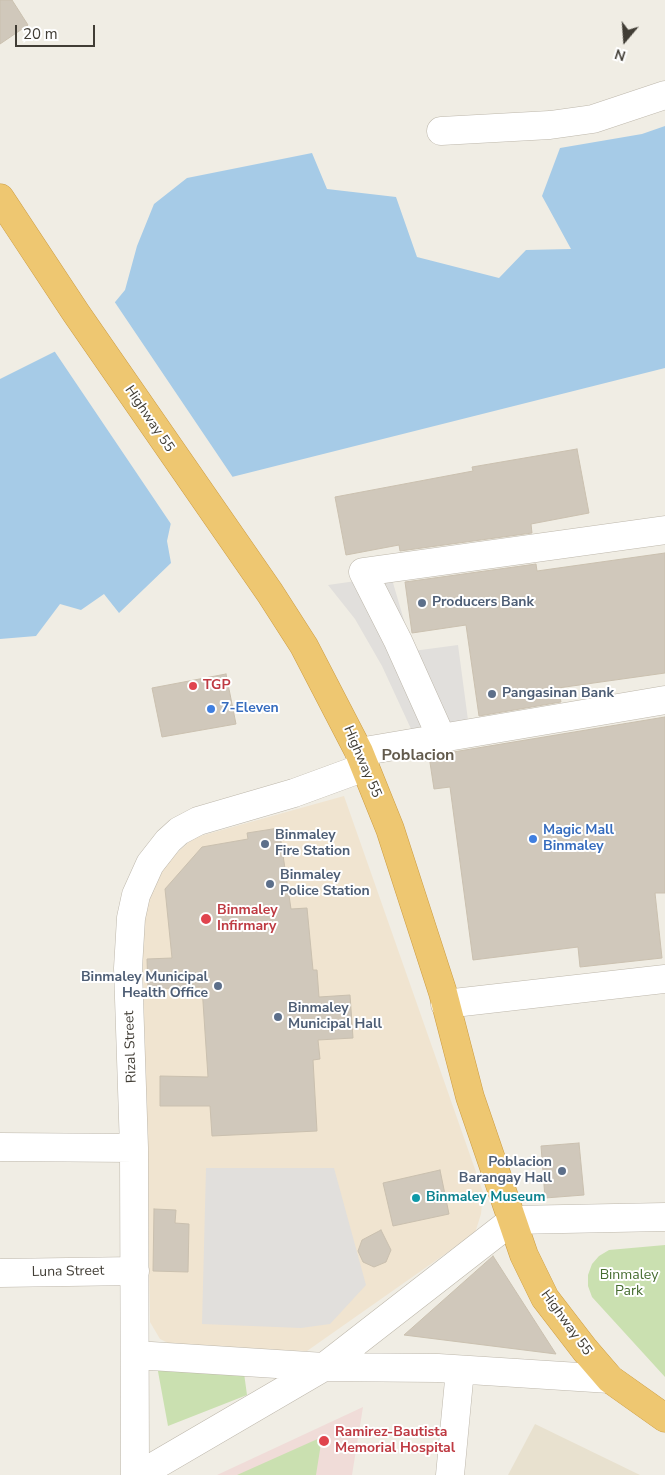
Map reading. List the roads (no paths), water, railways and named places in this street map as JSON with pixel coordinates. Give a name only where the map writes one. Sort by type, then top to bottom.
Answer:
[{"type":"highway","name":"Highway 55","points":[[0,198],[76,313],[304,646],[362,760],[390,829],[443,993],[470,1097],[524,1255],[546,1298],[585,1350],[610,1379],[665,1418]]},
{"type":"street","points":[[441,131],[550,125],[593,119],[665,95]]},
{"type":"street","points":[[442,739],[398,641],[363,572],[665,530]]},
{"type":"street","name":"Rizal Street","points":[[135,1475],[134,1148],[128,968],[131,918],[136,895],[150,864],[168,841],[179,831],[198,821],[294,793],[362,760],[442,739],[665,700]]},
{"type":"street","points":[[445,1004],[665,980]]},
{"type":"street","points":[[0,1147],[134,1148]]},
{"type":"street","points":[[139,1475],[324,1367],[513,1220],[665,1217]]},
{"type":"street","name":"Luna Street","points":[[0,1273],[135,1270]]},
{"type":"street","points":[[135,1355],[324,1367],[438,1368],[610,1379]]},
{"type":"street","points":[[450,1475],[460,1370]]},
{"type":"water","points":[[665,126],[665,368],[204,484],[172,518],[167,541],[171,563],[119,613],[104,594],[81,610],[60,604],[36,636],[0,639],[0,379],[66,346],[106,313],[125,290],[137,246],[154,204],[187,178],[312,153],[327,189],[396,197],[417,257],[499,278],[526,250],[571,249],[542,196],[560,148],[642,134]]},
{"type":"place","name":"Producers Bank","points":[[422,603]]},
{"type":"place","name":"TGP","points":[[193,686]]},
{"type":"place","name":"Pangasinan Bank","points":[[492,694]]},
{"type":"place","name":"7-Eleven","points":[[211,709]]},
{"type":"place","name":"Magic Mall Binmaley","points":[[533,839]]},
{"type":"place","name":"Binmaley Fire Station","points":[[265,844]]},
{"type":"place","name":"Binmaley Police Station","points":[[270,884]]},
{"type":"place","name":"Binmaley Infirmary","points":[[206,919]]},
{"type":"place","name":"Binmaley Municipal Health Office","points":[[218,986]]},
{"type":"place","name":"Binmaley Municipal Hall","points":[[278,1017]]},
{"type":"place","name":"Poblacion Barangay Hall","points":[[562,1171]]},
{"type":"place","name":"Binmaley Museum","points":[[416,1198]]},
{"type":"place","name":"Ramirez-Bautista Memorial Hospital","points":[[324,1441]]},
{"type":"district","name":"Poblacion","points":[[418,756]]},
{"type":"park label","name":"Binmaley Park","points":[[629,1284]]}]
